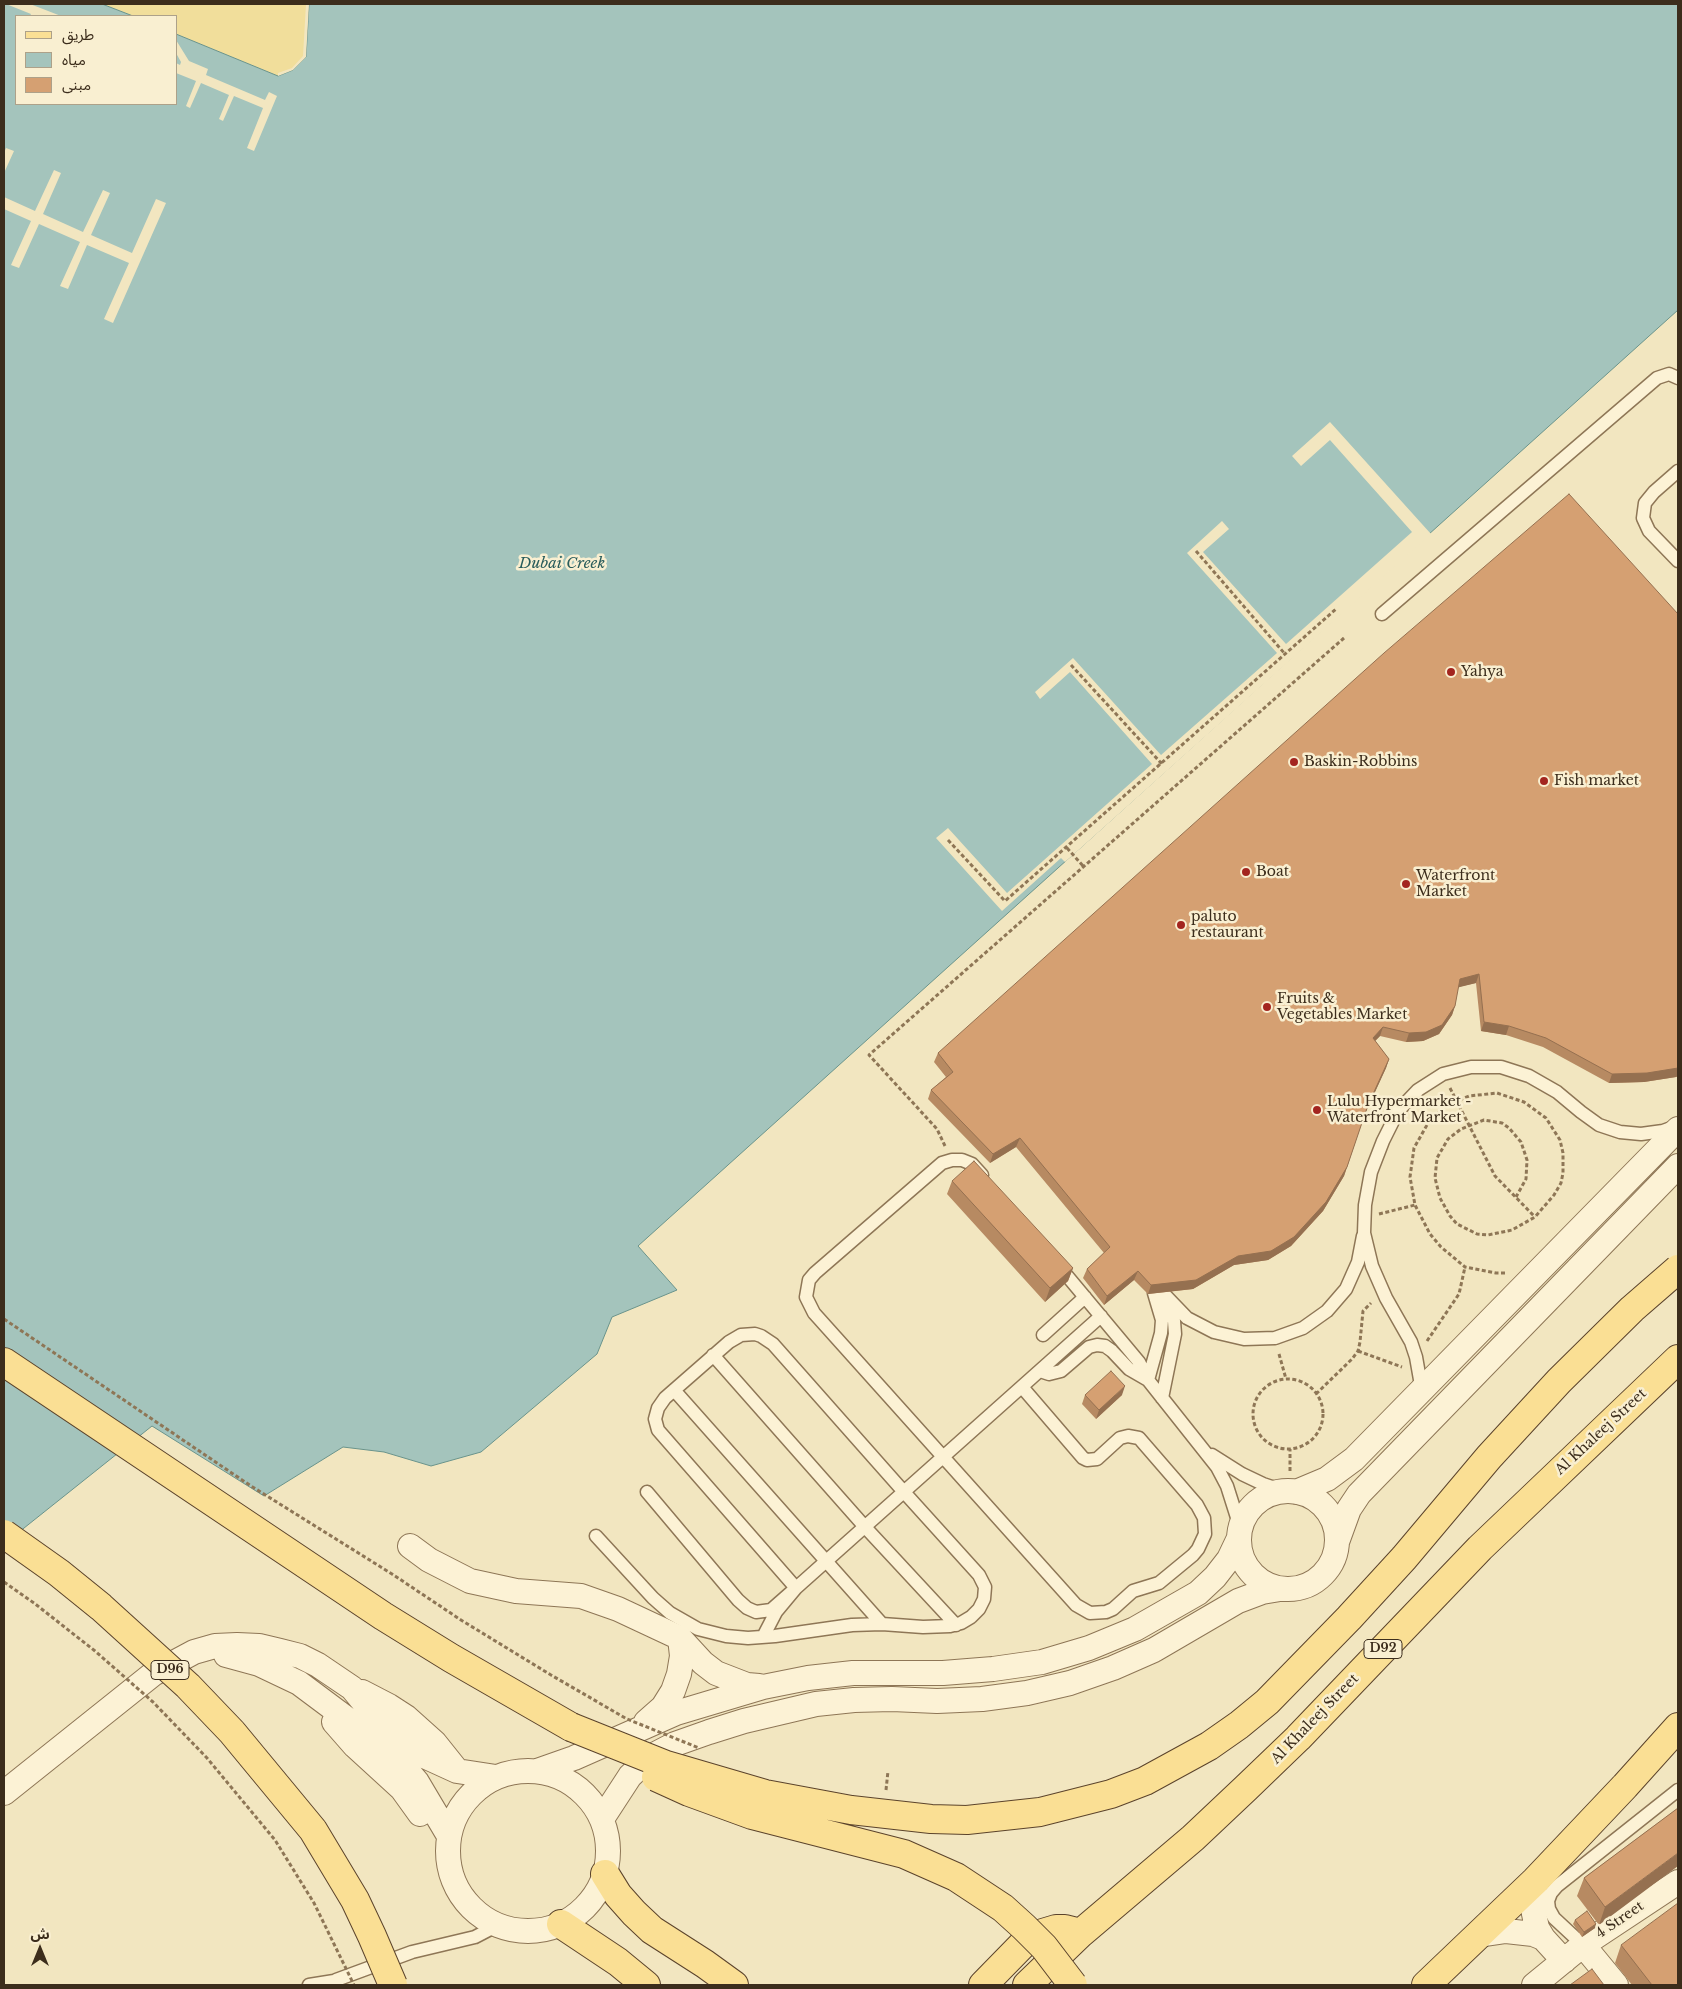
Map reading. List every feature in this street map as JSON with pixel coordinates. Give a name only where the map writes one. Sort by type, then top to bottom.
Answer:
[{"type":"main road","points":[[571,1727],[666,1765],[765,1794],[851,1810],[931,1819],[985,1819],[1040,1812],[1111,1794],[1144,1781],[1209,1746],[1239,1725],[1274,1696],[1367,1598],[1495,1450],[1559,1381],[1632,1309],[1678,1270]]},
{"type":"main road","name":"Al Khaleej Street","points":[[1027,1985],[1081,1933],[1186,1844],[1259,1776],[1329,1706],[1480,1548],[1678,1359]]},
{"type":"main road","points":[[4,1362],[383,1616],[636,1766],[720,1805],[904,1854],[956,1877],[995,1902],[1024,1926],[1049,1953],[1073,1985]]},
{"type":"main road","name":"D96","points":[[4,1534],[59,1573],[101,1607],[181,1680],[232,1732],[313,1830],[354,1900],[393,1985]]},
{"type":"main road","points":[[1426,1985],[1535,1881],[1678,1727]]},
{"type":"main road","points":[[605,1874],[628,1907],[652,1930],[734,1985]]},
{"type":"main road","points":[[561,1924],[618,1962],[646,1985]]},
{"type":"main road","points":[[983,1985],[1026,1941],[1036,1935],[1056,1928],[1065,1928],[1081,1933],[1080,1948],[1076,1962],[1069,1975],[1059,1985]]},
{"type":"street","points":[[537,1771],[564,1779],[576,1787],[596,1807],[602,1819],[608,1847],[605,1874],[592,1899],[573,1918],[561,1924],[536,1930],[510,1929],[484,1918],[472,1908],[462,1896],[449,1868],[448,1844],[453,1821],[470,1795],[496,1777],[510,1773],[537,1771],[574,1758],[676,1713],[763,1687],[808,1678],[853,1674],[943,1673],[993,1670],[1042,1662],[1089,1648],[1135,1629],[1178,1606],[1198,1593],[1215,1577],[1229,1559],[1252,1506],[1272,1494],[1290,1492],[1312,1486],[1341,1470],[1421,1382],[1544,1266],[1678,1127]]},
{"type":"street","points":[[602,1819],[630,1776],[650,1757],[675,1744],[709,1732],[744,1721],[816,1704],[854,1700],[937,1701],[982,1699],[1027,1693],[1113,1668],[1154,1650],[1238,1601],[1262,1592],[1303,1587],[1324,1574],[1335,1554],[1337,1542],[1349,1509],[1359,1494],[1678,1166]]},
{"type":"street","points":[[1290,1492],[1307,1495],[1326,1510],[1336,1530],[1337,1542]]},
{"type":"street","points":[[1240,1533],[1242,1556],[1250,1571],[1269,1586],[1280,1589]]},
{"type":"street","points":[[410,1546],[449,1572],[470,1581],[516,1591],[581,1596],[618,1608],[680,1638],[703,1663],[716,1673],[747,1685],[763,1687]]},
{"type":"street","points":[[634,1732],[662,1707],[672,1691],[679,1674],[682,1656],[680,1638]]},
{"type":"street","points":[[4,1793],[134,1688],[167,1666],[194,1652],[215,1646],[237,1645],[259,1646],[280,1651],[300,1656],[318,1665],[352,1688],[371,1711],[407,1744],[439,1764],[457,1771],[496,1777]]},
{"type":"street","points":[[194,1652],[216,1654],[259,1664],[298,1683],[316,1696],[395,1756],[417,1782],[448,1844]]},
{"type":"street","points":[[1535,1881],[1533,1909],[1537,1928],[1543,1938],[1564,1961]]},
{"type":"street","name":"4 Street","points":[[1534,1985],[1583,1945],[1678,1882]]},
{"type":"street","points":[[1479,1935],[1506,1931],[1534,1934],[1543,1938]]},
{"type":"street","points":[[1583,1945],[1616,1985]]},
{"type":"lane","points":[[1382,614],[1657,378],[1669,374],[1678,378]]},
{"type":"lane","points":[[1678,471],[1654,492],[1645,503],[1643,518],[1649,531],[1678,562]]},
{"type":"lane","points":[[1158,1293],[1187,1318],[1214,1332],[1244,1339],[1275,1338],[1303,1328],[1327,1311],[1346,1288],[1358,1262],[1364,1233],[1365,1205],[1371,1172],[1382,1141],[1398,1111],[1418,1090],[1443,1074],[1471,1067],[1501,1067],[1529,1076],[1557,1092],[1599,1124],[1620,1132],[1642,1134],[1678,1127]]},
{"type":"lane","points":[[992,1186],[972,1164],[962,1160],[942,1163],[815,1274],[810,1280],[806,1297],[814,1313],[1076,1605],[1083,1610],[1098,1614],[1113,1608],[1130,1593],[1154,1586],[1193,1555],[1205,1534],[1204,1518],[1201,1511],[1143,1442],[1133,1437],[1120,1438],[1097,1459],[1087,1460],[1083,1458],[1022,1387]]},
{"type":"lane","points":[[1364,1233],[1372,1266],[1386,1298],[1411,1342],[1421,1382]]},
{"type":"lane","points":[[1047,1253],[1139,1362],[1148,1380],[1217,1467],[1227,1486],[1240,1533]]},
{"type":"lane","points":[[1148,1380],[1161,1333],[1162,1320],[1158,1293]]},
{"type":"lane","points":[[1158,1293],[1174,1321],[1175,1334],[1162,1398]]},
{"type":"lane","points":[[1043,1335],[1085,1297]]},
{"type":"lane","points":[[647,1492],[746,1608],[760,1612],[771,1610],[1101,1316]]},
{"type":"lane","points":[[596,1536],[653,1598],[679,1619],[698,1629],[719,1635],[748,1638],[838,1627],[882,1624],[923,1627],[956,1625],[971,1617],[979,1609],[985,1596],[983,1581],[768,1340],[755,1334],[741,1335],[713,1355],[674,1390],[658,1408],[655,1419],[658,1430],[796,1588]]},
{"type":"lane","points":[[1040,1370],[1049,1374],[1061,1371],[1088,1348],[1097,1345],[1105,1346],[1129,1369],[1148,1380]]},
{"type":"lane","points":[[713,1355],[956,1625]]},
{"type":"lane","points":[[674,1390],[882,1624]]},
{"type":"lane","points":[[1204,1449],[1242,1474],[1290,1492]]},
{"type":"lane","points":[[763,1637],[776,1612],[796,1588]]},
{"type":"lane","points":[[1583,1945],[1554,1918],[1549,1909],[1548,1901],[1551,1893],[1678,1790]]},
{"type":"lane","points":[[309,1985],[331,1983],[412,1952],[475,1937],[498,1925]]},
{"type":"path","points":[[1196,552],[1286,654]]},
{"type":"path","points":[[948,840],[1005,901],[1336,609]]},
{"type":"path","points":[[952,1160],[937,1128],[870,1055],[1344,638]]},
{"type":"path","points":[[1071,665],[1162,764]]},
{"type":"path","points":[[1067,848],[1084,867]]},
{"type":"path","points":[[1443,1074],[1495,1176],[1535,1217]]},
{"type":"path","points":[[1516,1198],[1522,1188],[1528,1169],[1525,1150],[1521,1142],[1502,1123],[1484,1120],[1468,1125],[1448,1139],[1437,1158],[1437,1188],[1450,1216],[1466,1230],[1476,1234],[1488,1235],[1512,1230],[1535,1217],[1554,1196],[1561,1183],[1563,1153],[1554,1128],[1536,1110],[1511,1096],[1497,1093],[1483,1093],[1456,1101],[1444,1108],[1427,1125],[1414,1148],[1410,1177],[1415,1205],[1430,1234],[1441,1247],[1465,1267],[1496,1273],[1512,1273],[1544,1266]]},
{"type":"path","points":[[1364,1218],[1415,1205]]},
{"type":"path","points":[[1416,1358],[1459,1294],[1465,1267]]},
{"type":"path","points":[[1316,1394],[1352,1360],[1358,1351],[1363,1311],[1370,1304],[1386,1298]]},
{"type":"path","points":[[4,1319],[251,1486],[551,1676],[627,1719],[706,1751]]},
{"type":"path","points":[[1275,1338],[1286,1379]]},
{"type":"path","points":[[1358,1351],[1421,1382]]},
{"type":"path","points":[[1286,1379],[1296,1380],[1305,1384],[1316,1394],[1323,1407],[1323,1417],[1316,1436],[1300,1447],[1280,1448],[1270,1445],[1256,1431],[1253,1421],[1255,1402],[1267,1386],[1276,1381],[1286,1379]]},
{"type":"path","points":[[4,1582],[95,1651],[153,1702],[207,1758],[245,1802],[279,1847],[314,1903],[354,1985]]},
{"type":"path","points":[[886,1795],[888,1771]]},
{"type":"sand","points":[[102,4],[309,4],[306,57],[293,70],[278,76],[178,35],[178,15],[130,15]]},
{"type":"water","name":"Dubai Creek","points":[[4,4],[102,4],[130,15],[15,15],[15,105],[178,105],[178,35],[278,76],[293,70],[306,57],[309,4],[1678,4],[1678,310],[638,1246],[677,1290],[612,1317],[597,1354],[481,1452],[431,1466],[384,1452],[343,1447],[264,1496],[152,1426],[4,1544]]},
{"type":"pier","points":[[6,4],[30,4],[58,15],[30,15]]},
{"type":"pier","points":[[306,4],[309,4],[306,57],[293,70],[278,76],[278,73],[292,68],[303,56]]},
{"type":"pier","points":[[178,43],[189,61],[208,69],[206,75],[265,100],[269,92],[277,96],[254,151],[247,148],[263,108],[234,96],[223,121],[219,119],[229,95],[201,83],[190,108],[186,106],[196,81],[178,74],[178,64],[180,65],[181,62],[178,57]]},
{"type":"pier","points":[[6,148],[14,151],[4,173],[4,153]]},
{"type":"pier","points":[[54,170],[61,173],[43,214],[83,232],[103,190],[110,193],[91,235],[132,253],[156,199],[166,203],[113,323],[104,319],[129,263],[87,245],[68,289],[60,286],[80,242],[39,224],[19,268],[11,265],[31,221],[4,209],[4,197],[35,211]]},
{"type":"pier","points":[[1330,422],[1431,534],[1073,855],[1065,862],[1061,858],[1002,911],[936,838],[948,828],[1007,893],[1152,764],[1070,672],[1040,699],[1035,692],[1073,658],[1161,755],[1277,653],[1187,553],[1222,521],[1229,529],[1203,552],[1286,644],[1412,532],[1330,440],[1301,466],[1292,456]]},
{"type":"building","name":"Waterfront Market","points":[[1569,494],[1678,614],[1678,1068],[1647,1073],[1612,1074],[1546,1038],[1509,1026],[1484,1022],[1479,974],[1460,979],[1455,1006],[1442,1025],[1426,1032],[1409,1033],[1383,1027],[1373,1038],[1389,1059],[1368,1105],[1347,1167],[1326,1202],[1294,1237],[1271,1251],[1238,1256],[1196,1280],[1151,1285],[1138,1271],[1107,1296],[1087,1269],[1110,1247],[1020,1138],[993,1154],[931,1090],[953,1072],[938,1053],[1384,653]]},
{"type":"building","points":[[974,1161],[1073,1268],[1050,1288],[952,1181]]},
{"type":"building","points":[[1111,1371],[1125,1386],[1099,1410],[1085,1395]]},
{"type":"building","points":[[1678,1808],[1678,1853],[1605,1907],[1584,1878]]},
{"type":"building","points":[[1678,1903],[1678,1985],[1652,1985],[1621,1945]]},
{"type":"building","points":[[1587,1911],[1596,1924],[1584,1932],[1575,1920]]},
{"type":"building","points":[[1592,1969],[1604,1985],[1570,1985]]},
{"type":"place","name":"Yahya","points":[[1451,672]]},
{"type":"place","name":"Baskin-Robbins","points":[[1294,762]]},
{"type":"place","name":"Fish market","points":[[1544,781]]},
{"type":"place","name":"Boat","points":[[1246,872]]},
{"type":"place","name":"Waterfront Market","points":[[1406,884]]},
{"type":"place","name":"paluto restaurant","points":[[1181,925]]},
{"type":"place","name":"Fruits & Vegetables Market","points":[[1267,1007]]},
{"type":"place","name":"Lulu Hypermarket - Waterfront Market","points":[[1317,1110]]}]
